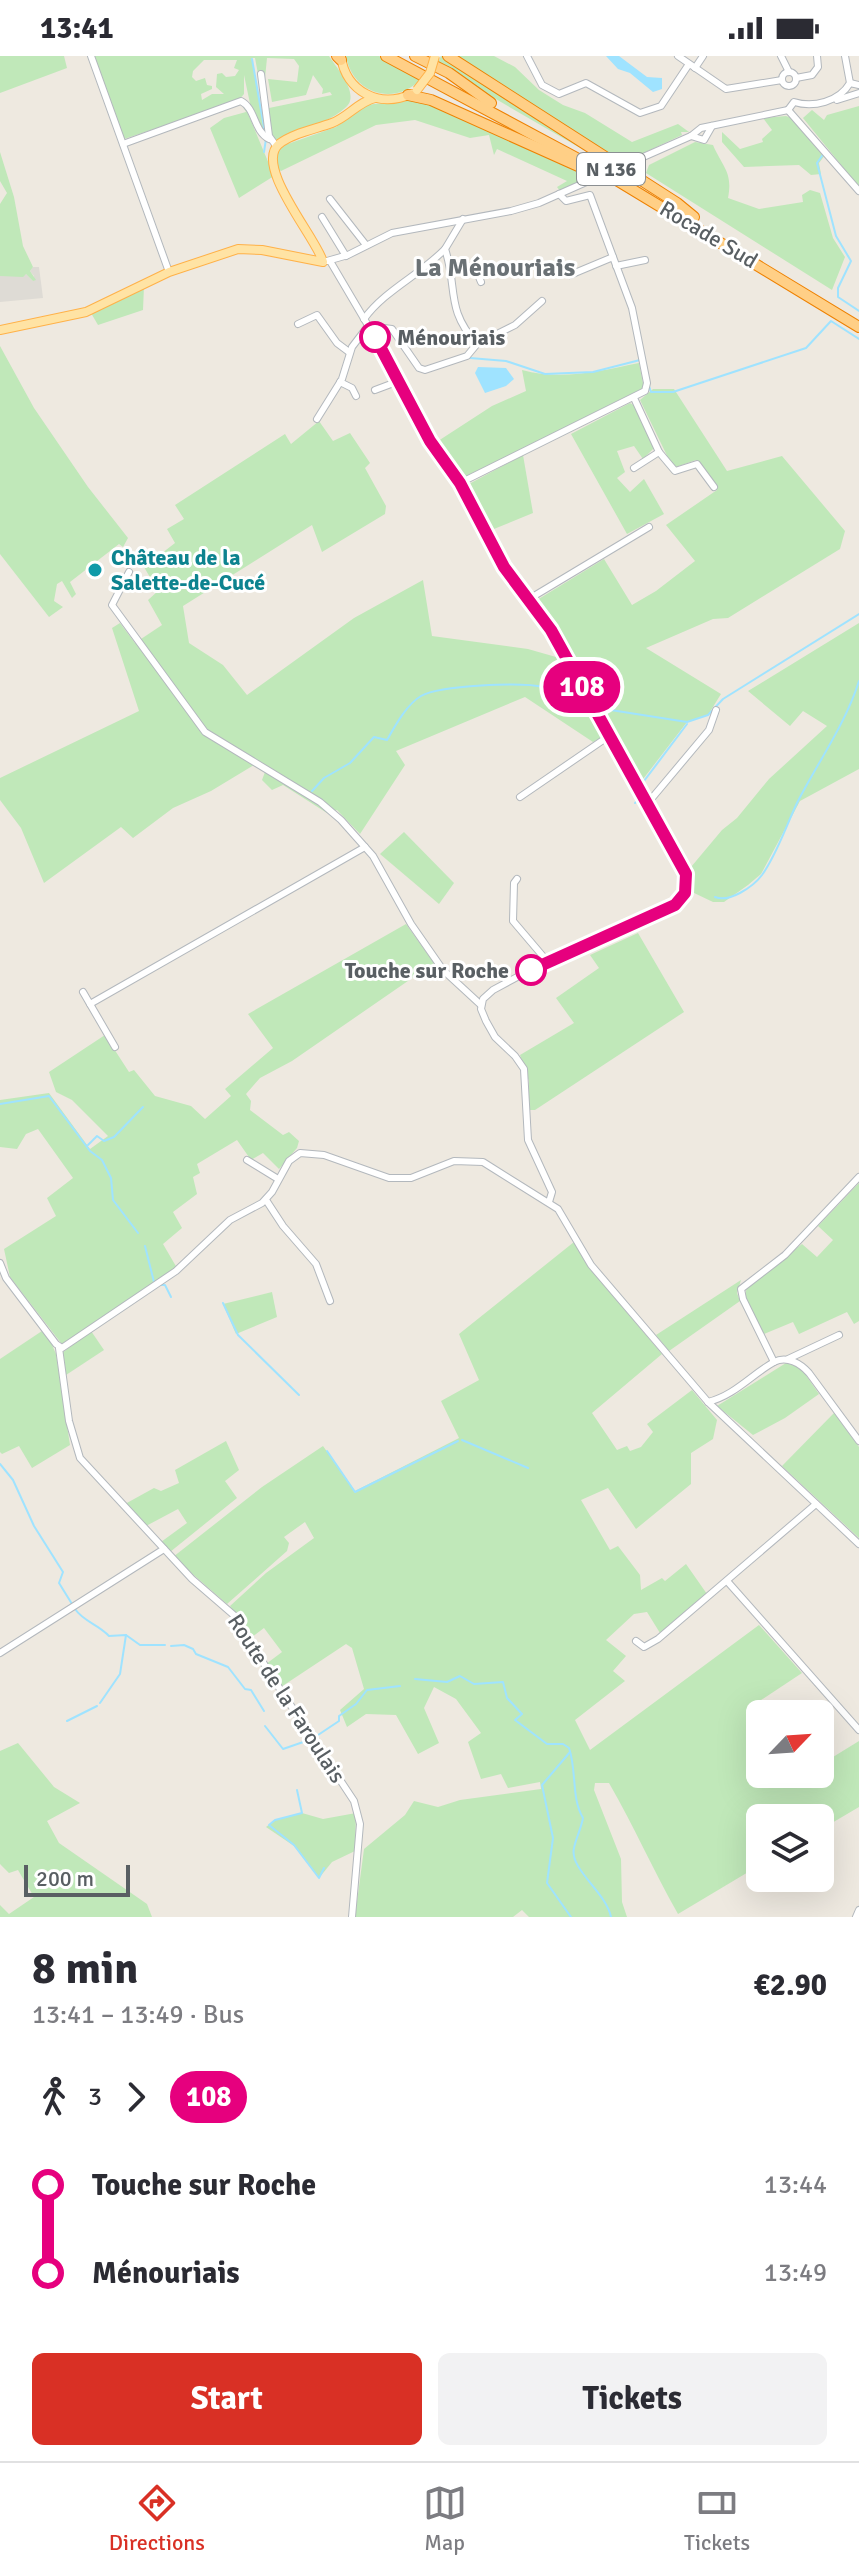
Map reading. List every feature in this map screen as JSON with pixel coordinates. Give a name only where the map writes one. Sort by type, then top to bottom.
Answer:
[{"type":"highway","name":"Rocade Sud","points":[[386,56],[528,130],[674,213],[859,327]]},
{"type":"highway","name":"Rocade Sud","points":[[401,56],[694,217],[859,319]]},
{"type":"highway","points":[[415,56],[449,73],[491,103]]},
{"type":"highway","points":[[448,56],[509,92],[694,217]]},
{"type":"highway","points":[[413,93],[674,213]]},
{"type":"main road","points":[[340,57],[355,87],[375,98],[394,100],[413,93],[430,73],[435,56]]},
{"type":"main road","points":[[346,116],[355,101],[355,87]]},
{"type":"main road","points":[[326,261],[298,221],[285,193],[274,161],[277,147],[346,116],[361,103],[375,98]]},
{"type":"main road","points":[[0,330],[86,312],[169,272],[243,249],[326,261]]},
{"type":"street","points":[[91,56],[169,272]]},
{"type":"street","points":[[527,56],[542,85],[559,94],[586,83],[640,113],[661,106],[686,61],[703,56]]},
{"type":"street","points":[[781,56],[789,72],[796,108],[859,191]]},
{"type":"street","points":[[686,61],[726,89],[789,82],[812,75],[818,67],[817,56]]},
{"type":"street","points":[[847,56],[852,87],[859,93]]},
{"type":"street","points":[[261,74],[269,139]]},
{"type":"street","points":[[481,1005],[493,990],[547,961],[650,918],[680,900],[687,887],[686,874],[551,630],[504,567],[460,483],[430,441],[384,353],[326,261],[346,256],[399,231],[511,211],[559,194],[709,129],[796,108],[852,87]]},
{"type":"street","points":[[123,144],[245,102],[258,130],[277,147]]},
{"type":"street","points":[[695,135],[704,140],[709,129]]},
{"type":"street","points":[[460,483],[645,391],[647,383],[632,308],[590,195],[566,201],[559,194]]},
{"type":"street","points":[[330,199],[366,245]]},
{"type":"street","points":[[322,217],[346,256]]},
{"type":"street","points":[[317,419],[340,382],[349,352],[379,300],[427,268],[445,249],[463,219]]},
{"type":"street","points":[[445,249],[451,272],[453,305],[463,327],[477,344]]},
{"type":"street","points":[[570,275],[613,257]]},
{"type":"street","points":[[616,266],[645,260]]},
{"type":"street","points":[[451,272],[474,265],[481,282]]},
{"type":"street","points":[[366,322],[394,331],[419,368],[425,370],[467,356],[477,344],[515,325],[542,301]]},
{"type":"street","points":[[298,324],[317,315],[337,343],[349,352]]},
{"type":"street","points":[[375,390],[399,381]]},
{"type":"street","points":[[340,382],[352,388],[356,396]]},
{"type":"street","points":[[634,398],[659,452],[675,471],[697,464],[714,487]]},
{"type":"street","points":[[634,468],[659,452]]},
{"type":"street","points":[[529,599],[649,527]]},
{"type":"street","points":[[129,572],[112,605],[205,732],[320,802],[365,847],[443,970],[481,1005],[495,1037],[524,1069],[528,1140],[552,1192],[549,1202]]},
{"type":"street","points":[[647,804],[709,730],[716,710]]},
{"type":"street","points":[[520,797],[609,736]]},
{"type":"street","points":[[87,998],[365,847]]},
{"type":"street","points":[[517,879],[514,883],[513,921],[547,961]]},
{"type":"street","points":[[87,998],[93,990]]},
{"type":"street","points":[[87,998],[115,1047]]},
{"type":"street","points":[[0,1263],[6,1278],[59,1348],[66,1347],[176,1271],[230,1220],[266,1200],[289,1161],[305,1151],[389,1178],[411,1178],[465,1159],[493,1167],[549,1202],[564,1217],[591,1265],[708,1402],[859,1544]]},
{"type":"street","points":[[247,1160],[278,1179]]},
{"type":"street","points":[[774,1362],[741,1289],[785,1255],[859,1177]]},
{"type":"street","points":[[266,1200],[283,1226],[316,1264],[330,1301]]},
{"type":"street","points":[[708,1402],[731,1394],[774,1362],[788,1359],[839,1335]]},
{"type":"street","name":"Route de la Faroulais","points":[[59,1348],[69,1421],[80,1458],[192,1579],[236,1617],[258,1656],[354,1801],[360,1824],[352,1917]]},
{"type":"street","points":[[788,1359],[809,1373],[859,1441]]},
{"type":"street","points":[[636,1641],[644,1647],[650,1645],[816,1504]]},
{"type":"street","points":[[0,1653],[164,1549]]},
{"type":"street","points":[[727,1581],[859,1730]]},
{"type":"street","points":[[856,1917],[859,1910]]},
{"type":"shaded area","points":[[33,267],[39,267],[43,298],[0,302],[0,276],[26,274],[33,281],[30,271]]},
{"type":"green space","points":[[0,56],[64,56],[67,68],[0,93]]},
{"type":"green space","points":[[93,56],[329,56],[344,77],[351,95],[346,107],[328,120],[273,140],[269,108],[332,95],[330,92],[322,94],[323,89],[313,75],[306,95],[272,102],[268,79],[297,82],[299,66],[294,59],[267,58],[265,78],[262,73],[258,74],[255,58],[252,58],[265,135],[252,113],[244,75],[244,94],[238,101],[124,139]],"holes":[[[204,60],[237,60],[234,68],[239,70],[235,76],[217,74],[216,87],[224,94],[212,94],[202,100],[201,94],[212,89],[212,86],[207,85],[205,78],[196,81],[192,77],[193,71]]]},
{"type":"green space","points":[[346,56],[379,56],[422,78],[401,92],[377,92],[357,80]]},
{"type":"green space","points":[[441,56],[465,68],[613,167],[437,65]]},
{"type":"green space","points":[[453,56],[494,56],[515,67],[539,90],[563,105],[585,113],[632,142],[678,124],[689,132],[681,132],[682,135],[620,164],[499,82]]},
{"type":"green space","points":[[416,99],[591,177],[560,191],[557,187],[567,181],[497,149],[494,155],[489,135],[470,138],[415,120],[376,125],[281,171],[278,169],[277,154],[282,146],[336,127],[366,105]]},
{"type":"green space","points":[[244,104],[274,176],[239,198],[210,128],[224,118],[246,112],[242,105],[232,105]]},
{"type":"green space","points":[[859,106],[859,187],[803,118],[812,110],[824,120],[827,115]]},
{"type":"green space","points":[[786,116],[796,120],[825,155],[819,163],[821,174],[811,175],[799,165],[744,167],[722,142],[722,132],[740,149],[763,142],[762,139],[772,130],[763,118]]},
{"type":"green space","points":[[695,142],[713,145],[728,176],[728,198],[759,209],[803,202],[802,195],[810,190],[820,193],[833,238],[845,257],[832,290],[646,173],[649,165]]},
{"type":"green space","points":[[0,152],[14,197],[23,246],[33,267],[30,271],[36,280],[33,281],[26,274],[23,277],[0,276],[0,204],[7,193],[0,181]]},
{"type":"green space","points":[[144,286],[143,310],[98,325],[91,313]]},
{"type":"green space","points":[[0,346],[34,408],[88,487],[128,538],[123,547],[119,544],[70,582],[76,594],[72,598],[62,581],[57,584],[54,601],[63,607],[49,617],[0,554]]},
{"type":"green space","points":[[639,363],[644,388],[639,393],[466,476],[435,443],[492,406],[526,391],[522,370],[566,375]]},
{"type":"green space","points":[[653,389],[674,389],[727,471],[782,456],[845,531],[840,549],[728,618],[713,619],[646,648],[721,694],[708,715],[687,722],[640,783],[537,600],[604,559],[632,605],[695,561],[666,525],[717,490],[696,460],[673,468],[640,400]]},
{"type":"green space","points":[[630,403],[635,406],[655,447],[643,459],[634,446],[617,451],[625,472],[617,478],[630,492],[644,479],[664,514],[627,534],[571,434]]},
{"type":"green space","points":[[319,421],[333,441],[350,433],[370,463],[365,468],[386,506],[385,514],[322,552],[312,525],[183,606],[189,643],[223,665],[247,695],[354,618],[423,580],[432,636],[528,649],[563,659],[604,732],[602,737],[593,742],[525,697],[396,751],[405,765],[360,834],[337,810],[327,813],[283,785],[272,790],[262,780],[265,772],[254,765],[211,791],[173,808],[133,838],[121,827],[44,883],[21,828],[0,800],[0,778],[139,711],[112,628],[120,623],[135,643],[162,625],[148,600],[158,591],[144,567],[175,543],[167,529],[184,519],[175,505],[285,434],[291,444]]},
{"type":"green space","points":[[523,455],[533,513],[489,531],[468,489],[469,484]]},
{"type":"green space","points":[[859,623],[859,769],[800,801],[761,874],[748,885],[724,902],[713,902],[692,892],[691,867],[769,779],[827,726],[803,711],[790,726],[748,691]]},
{"type":"green space","points":[[404,832],[454,883],[439,904],[380,854]]},
{"type":"green space","points":[[406,924],[434,963],[292,1061],[260,1078],[246,1094],[251,1101],[250,1110],[283,1135],[289,1132],[299,1141],[297,1148],[279,1169],[263,1153],[251,1160],[237,1140],[197,1164],[200,1173],[193,1177],[197,1194],[173,1212],[182,1228],[163,1244],[177,1268],[64,1345],[61,1343],[10,1277],[4,1249],[56,1216],[47,1198],[73,1178],[38,1129],[26,1134],[17,1149],[0,1147],[0,1100],[49,1093],[90,1149],[108,1136],[72,1100],[56,1092],[49,1072],[105,1035],[129,1072],[134,1070],[155,1096],[191,1106],[205,1119],[231,1096],[225,1089],[273,1048],[248,1014]]},
{"type":"green space","points":[[638,933],[684,1012],[535,1110],[529,1110],[529,1081],[520,1055],[574,1023],[556,998],[599,968],[590,955]]},
{"type":"green space","points":[[859,1183],[859,1321],[854,1324],[847,1312],[799,1334],[793,1322],[764,1334],[745,1297],[747,1286],[802,1244],[817,1257],[833,1240],[818,1226]]},
{"type":"green space","points":[[574,1242],[587,1265],[662,1354],[592,1413],[617,1450],[627,1446],[630,1451],[641,1447],[653,1432],[647,1424],[692,1390],[717,1420],[713,1439],[691,1453],[691,1484],[636,1529],[608,1488],[581,1500],[610,1550],[618,1546],[640,1575],[641,1590],[662,1578],[665,1581],[686,1564],[707,1594],[660,1633],[647,1612],[634,1614],[606,1640],[626,1656],[613,1671],[625,1681],[575,1720],[590,1750],[759,1625],[802,1673],[761,1700],[746,1700],[746,1788],[834,1788],[834,1756],[859,1741],[859,1807],[834,1822],[834,1804],[746,1804],[746,1873],[678,1914],[609,1783],[595,1783],[594,1790],[621,1859],[622,1902],[627,1917],[529,1917],[522,1910],[513,1917],[355,1917],[364,1849],[405,1815],[414,1801],[438,1807],[460,1800],[541,1789],[540,1782],[508,1788],[501,1774],[481,1779],[468,1742],[481,1733],[456,1699],[434,1687],[424,1708],[439,1743],[418,1754],[396,1715],[366,1714],[347,1727],[340,1710],[364,1689],[352,1648],[346,1644],[281,1687],[266,1664],[282,1652],[264,1628],[252,1637],[230,1606],[266,1573],[314,1538],[305,1522],[284,1537],[289,1543],[287,1551],[227,1604],[173,1557],[262,1487],[323,1446],[355,1491],[459,1438],[441,1401],[479,1380],[459,1334]]},
{"type":"green space","points":[[741,1280],[737,1293],[740,1301],[669,1351],[656,1335]]},
{"type":"green space","points":[[272,1292],[277,1317],[236,1334],[223,1304]]},
{"type":"green space","points":[[45,1329],[56,1354],[70,1445],[32,1468],[19,1446],[2,1454],[0,1452],[0,1359]]},
{"type":"green space","points":[[91,1331],[104,1350],[66,1375],[62,1353]]},
{"type":"green space","points":[[786,1363],[801,1368],[819,1394],[785,1418],[753,1435],[717,1406]]},
{"type":"green space","points":[[834,1413],[859,1447],[859,1538],[782,1466]]},
{"type":"green space","points":[[226,1441],[239,1470],[225,1481],[237,1498],[170,1552],[161,1542],[187,1523],[178,1509],[146,1526],[125,1504],[154,1488],[161,1491],[179,1483],[175,1470]]},
{"type":"green space","points":[[18,1743],[54,1787],[80,1803],[47,1821],[59,1843],[147,1904],[152,1917],[0,1917],[0,1905],[9,1914],[34,1897],[18,1870],[9,1873],[0,1864],[0,1751]]},
{"type":"green space","points":[[302,1813],[323,1819],[356,1813],[355,1851],[332,1862],[319,1878],[294,1846],[266,1827],[275,1820]]},
{"type":"water","points":[[606,56],[619,56],[647,77],[662,78],[662,89],[653,92],[630,73],[618,69]]},
{"type":"water","points":[[478,367],[506,368],[514,379],[506,386],[485,393],[475,373]]},
{"type":"waterway","points":[[252,59],[265,133]]},
{"type":"waterway","points":[[264,152],[266,139]]},
{"type":"waterway","points":[[824,153],[817,163],[836,236],[851,261],[838,288],[838,297],[859,311]]},
{"type":"waterway","points":[[649,386],[651,392],[673,392],[806,348],[831,321],[859,339]]},
{"type":"waterway","points":[[470,358],[506,361],[545,374],[593,372],[640,360]]},
{"type":"waterway","points":[[598,708],[687,722],[708,715],[723,699],[859,614]]},
{"type":"waterway","points":[[715,897],[727,898],[740,893],[762,875],[797,803],[839,728],[859,681]]},
{"type":"waterway","points":[[312,791],[324,778],[350,763],[374,737],[387,740],[411,704],[431,692],[481,686],[533,686],[550,689],[589,706]]},
{"type":"waterway","points":[[645,794],[641,785],[687,724]]},
{"type":"waterway","points":[[635,803],[640,798]]},
{"type":"waterway","points":[[0,1104],[49,1096],[90,1151],[102,1160],[111,1178],[113,1200],[138,1233]]},
{"type":"waterway","points":[[88,1145],[97,1136],[104,1141],[114,1137],[143,1107]]},
{"type":"waterway","points":[[145,1246],[154,1282]]},
{"type":"waterway","points":[[161,1285],[165,1285],[171,1297]]},
{"type":"waterway","points":[[223,1303],[238,1335],[299,1395]]},
{"type":"waterway","points":[[462,1440],[528,1468]]},
{"type":"waterway","points":[[327,1451],[355,1492],[458,1441]]},
{"type":"waterway","points":[[0,1464],[13,1480],[34,1526],[63,1572],[59,1583],[72,1604]]},
{"type":"waterway","points":[[75,1609],[109,1636],[126,1635],[140,1645],[165,1645]]},
{"type":"waterway","points":[[100,1703],[120,1674],[126,1635]]},
{"type":"waterway","points":[[171,1646],[184,1645],[196,1654],[228,1667],[245,1689],[251,1690],[264,1711]]},
{"type":"waterway","points":[[415,1679],[447,1682],[460,1676],[474,1684],[503,1682],[507,1698],[522,1714],[515,1720],[547,1744],[563,1744],[569,1748],[577,1802],[583,1818],[574,1856],[611,1917]]},
{"type":"waterway","points":[[315,1737],[339,1721],[339,1716],[356,1704],[367,1690],[400,1686]]},
{"type":"waterway","points":[[67,1721],[97,1706]]},
{"type":"waterway","points":[[265,1726],[283,1749],[309,1740]]},
{"type":"waterway","points":[[570,1752],[542,1785],[553,1838],[547,1883],[571,1917]]},
{"type":"waterway","points":[[297,1790],[302,1813],[275,1820],[269,1825],[294,1845],[319,1878],[324,1868]]},
{"type":"bus line","name":"108","points":[[375,337],[430,441],[460,483],[504,567],[551,630],[686,874],[685,893],[675,905],[531,970]]},
{"type":"place","name":"Ménouriais","points":[[375,337]]},
{"type":"place","name":"Château de la Salette-de-Cucé","points":[[95,570]]},
{"type":"place","name":"Touche sur Roche","points":[[531,970]]},
{"type":"district","name":"La Ménouriais","points":[[495,267]]}]
